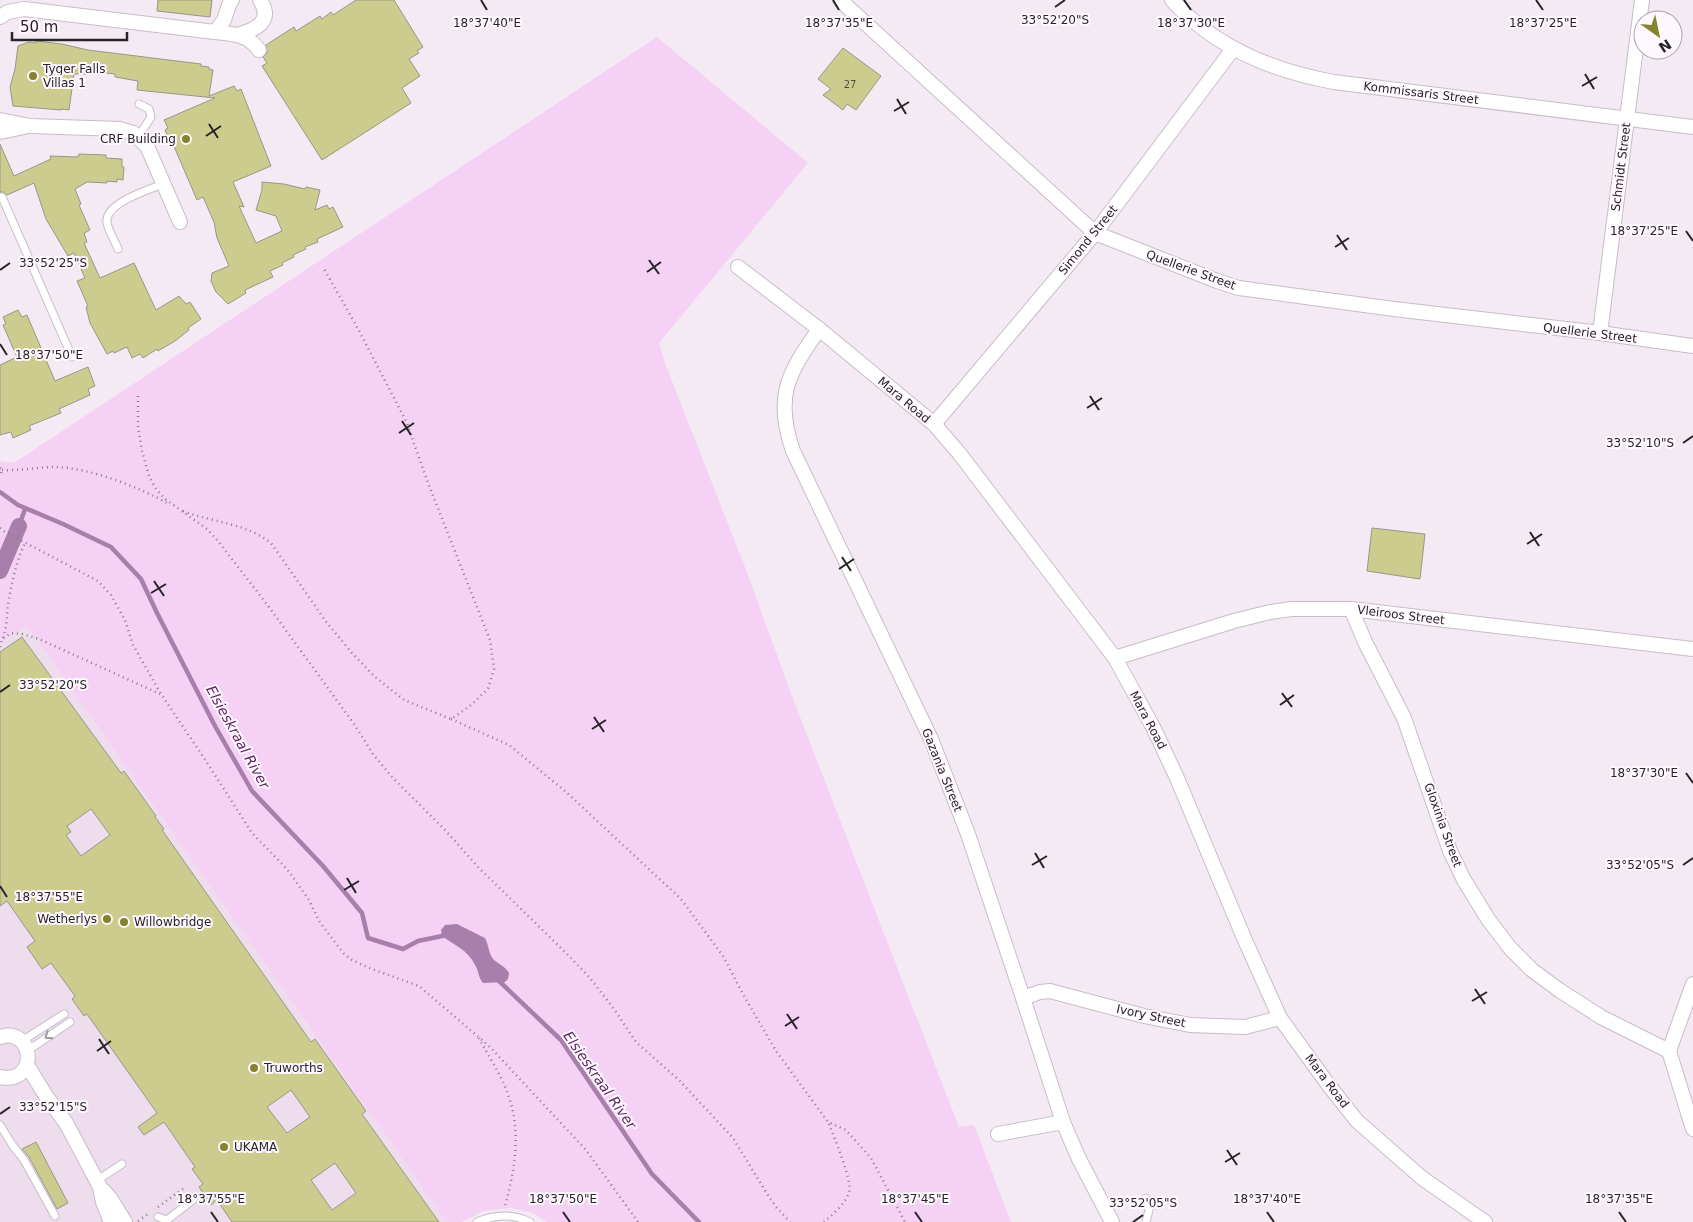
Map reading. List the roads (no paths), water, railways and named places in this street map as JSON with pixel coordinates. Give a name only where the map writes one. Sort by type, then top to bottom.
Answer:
[{"type":"street","points":[[215,32],[224,20],[232,0]]},
{"type":"street","points":[[0,17],[8,12],[24,9],[236,34],[251,31],[261,24],[265,12],[260,0]]},
{"type":"street","name":"Quellerie Street","points":[[840,0],[1095,233],[1217,281],[1240,288],[1384,308],[1600,333],[1693,346]]},
{"type":"street","name":"Kommissaris Street","points":[[1172,0],[1204,28],[1233,49],[1263,63],[1306,77],[1693,126]]},
{"type":"street","name":"Schmidt Street","points":[[1600,333],[1642,0]]},
{"type":"street","points":[[236,34],[252,41],[258,50]]},
{"type":"street","name":"Simond Street","points":[[934,424],[1095,233],[1233,49]]},
{"type":"street","points":[[0,120],[30,126],[120,129],[138,137],[147,146],[180,222]]},
{"type":"street","points":[[0,132],[30,126]]},
{"type":"street","name":"Mara Road","points":[[738,267],[820,329],[934,424],[960,453],[1115,658],[1154,727],[1280,1018],[1330,1087],[1358,1121],[1422,1178],[1485,1222]]},
{"type":"street","name":"Gazania Street","points":[[820,329],[801,356],[790,378],[785,396],[784,413],[787,434],[793,451],[931,739],[968,834],[1063,1122],[1079,1159],[1112,1222]]},
{"type":"street","name":"Vleiroos Street","points":[[1115,658],[1234,621],[1291,609],[1351,609],[1693,649]]},
{"type":"street","name":"Gloxinia Street","points":[[1351,609],[1364,642],[1404,718],[1450,851],[1464,880],[1488,919],[1510,948],[1532,970],[1558,990],[1602,1017],[1669,1051]]},
{"type":"street","points":[[1693,984],[1669,1051],[1693,1129]]},
{"type":"street","name":"Ivory Street","points":[[1023,998],[1050,990],[1144,1016],[1190,1025],[1245,1027],[1280,1018]]},
{"type":"street","points":[[1,1035],[14,1037],[25,1052],[46,1096],[66,1123],[98,1184],[111,1222]]},
{"type":"street","points":[[5,1079],[19,1074],[25,1052]]},
{"type":"street","points":[[5,1079],[46,1096]]},
{"type":"street","points":[[998,1134],[1063,1122]]},
{"type":"street","points":[[98,1184],[110,1198],[125,1222]]},
{"type":"lane","points":[[138,137],[151,117],[146,106],[139,104]]},
{"type":"lane","points":[[118,249],[107,224],[110,211],[120,203],[163,184]]},
{"type":"lane","points":[[2,197],[72,357]]},
{"type":"lane","points":[[25,1052],[64,1014]]},
{"type":"lane","points":[[25,1052],[70,1022]]},
{"type":"lane","points":[[0,1125],[24,1160],[55,1216]]},
{"type":"lane","points":[[98,1184],[122,1164]]},
{"type":"lane","points":[[1146,1198],[1149,1210],[1146,1222]]},
{"type":"lane","points":[[158,1218],[167,1220],[193,1200]]},
{"type":"lane","points":[[477,1222],[502,1215],[516,1216],[530,1222]]},
{"type":"waterway","name":"Elsieskraal River","points":[[0,492],[18,505],[111,547],[141,579],[215,726],[252,791],[323,866],[362,913],[368,938],[403,949],[418,941],[447,935]]},
{"type":"waterway","points":[[19,526],[25,509]]},
{"type":"waterway","points":[[0,571],[19,526]]},
{"type":"waterway","name":"Elsieskraal River","points":[[498,980],[561,1040],[652,1174],[699,1222]]},
{"type":"place","name":"Tyger Falls Villas 1","points":[[33,76]]},
{"type":"place","name":"CRF Building","points":[[186,139]]},
{"type":"place","name":"Wetherlys","points":[[107,919]]},
{"type":"place","name":"Willowbridge","points":[[124,922]]},
{"type":"place","name":"Truworths","points":[[254,1068]]},
{"type":"place","name":"UKAMA","points":[[224,1147]]}]
